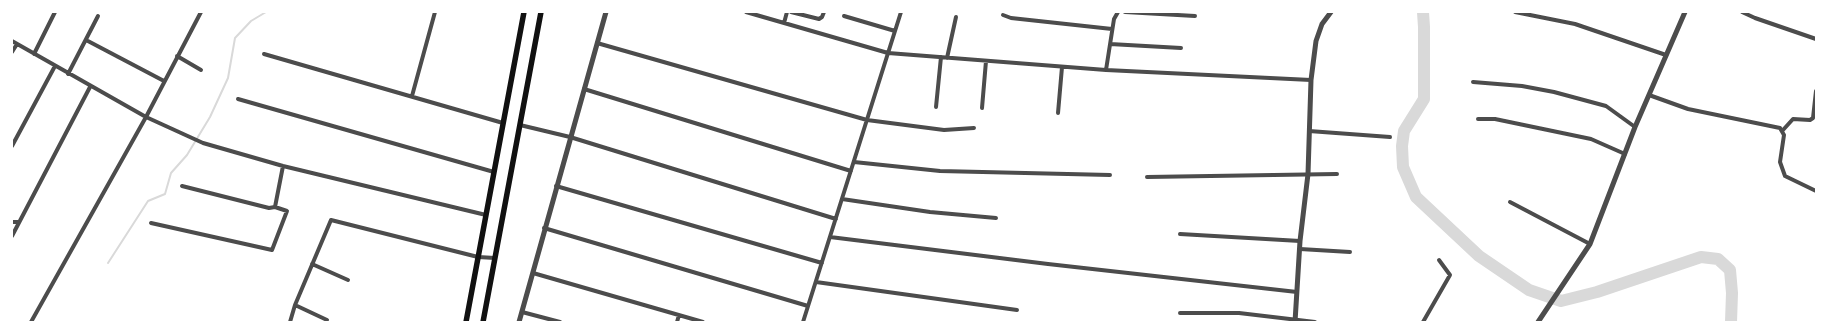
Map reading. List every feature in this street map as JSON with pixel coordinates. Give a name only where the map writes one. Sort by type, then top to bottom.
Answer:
[{"type":"main road","points":[[466,322],[524,12]]},
{"type":"main road","points":[[483,322],[541,12]]},
{"type":"street","points":[[34,54],[55,12]]},
{"type":"street","points":[[38,322],[32,320],[146,117],[201,12]]},
{"type":"street","points":[[412,96],[435,12]]},
{"type":"street","points":[[519,322],[544,228],[606,12]]},
{"type":"street","points":[[746,12],[888,53],[1106,70],[1311,80]]},
{"type":"street","points":[[784,23],[787,12]]},
{"type":"street","points":[[791,12],[819,19],[822,17],[824,12]]},
{"type":"street","points":[[803,322],[900,12]]},
{"type":"street","points":[[1106,70],[1114,19],[1118,12]]},
{"type":"street","points":[[1125,12],[1195,16]]},
{"type":"street","points":[[1295,321],[1300,241],[1308,174],[1311,80],[1316,41],[1322,24],[1331,12]]},
{"type":"street","points":[[1516,12],[1575,24],[1666,55]]},
{"type":"street","points":[[1538,322],[1590,244],[1635,126],[1685,12]]},
{"type":"street","points":[[1742,12],[1755,18],[1816,38]]},
{"type":"street","points":[[1003,15],[1011,18],[1112,29]]},
{"type":"street","points":[[68,74],[98,16]]},
{"type":"street","points":[[844,16],[895,31]]},
{"type":"street","points":[[947,58],[956,17]]},
{"type":"street","points":[[86,40],[164,81]]},
{"type":"street","points":[[12,41],[90,87],[146,117],[203,143],[284,166],[486,215]]},
{"type":"street","points":[[597,43],[867,120],[944,130],[974,128]]},
{"type":"street","points":[[12,52],[17,44]]},
{"type":"street","points":[[1110,44],[1181,48]]},
{"type":"street","points":[[264,54],[503,123]]},
{"type":"street","points":[[178,56],[201,70]]},
{"type":"street","points":[[936,107],[941,58]]},
{"type":"street","points":[[982,108],[986,61]]},
{"type":"street","points":[[12,146],[55,66]]},
{"type":"street","points":[[1058,113],[1062,67]]},
{"type":"street","points":[[1473,82],[1522,86],[1554,92],[1606,106],[1635,126]]},
{"type":"street","points":[[12,236],[90,87]]},
{"type":"street","points":[[584,89],[851,170]]},
{"type":"street","points":[[1783,130],[1793,119],[1810,120],[1813,118],[1816,91]]},
{"type":"street","points":[[1649,95],[1688,109],[1777,126],[1783,130],[1784,135],[1780,162],[1785,176],[1816,191]]},
{"type":"street","points":[[238,99],[494,172]]},
{"type":"street","points":[[1478,119],[1495,119],[1591,139],[1625,154]]},
{"type":"street","points":[[520,125],[570,137],[836,219]]},
{"type":"street","points":[[1309,131],[1390,137]]},
{"type":"street","points":[[854,162],[940,171],[1110,175]]},
{"type":"street","points":[[275,207],[284,166]]},
{"type":"street","points":[[1146,177],[1337,174]]},
{"type":"street","points":[[150,223],[272,250],[287,212],[275,207],[268,208],[182,186]]},
{"type":"street","points":[[556,186],[822,263]]},
{"type":"street","points":[[842,199],[930,212],[996,218]]},
{"type":"street","points":[[1510,202],[1590,244]]},
{"type":"street","points":[[290,322],[295,305],[331,220],[478,257],[495,258]]},
{"type":"street","points":[[12,222],[19,222]]},
{"type":"street","points":[[544,228],[808,306]]},
{"type":"street","points":[[1180,234],[1300,241]]},
{"type":"street","points":[[830,237],[1040,263],[1297,292]]},
{"type":"street","points":[[1300,249],[1350,252]]},
{"type":"street","points":[[1423,322],[1450,275],[1439,260]]},
{"type":"street","points":[[312,264],[348,280]]},
{"type":"street","points":[[533,273],[703,322]]},
{"type":"street","points":[[816,282],[1017,310]]},
{"type":"street","points":[[295,305],[328,320]]},
{"type":"street","points":[[522,312],[560,322]]},
{"type":"street","points":[[1180,313],[1239,313],[1295,321],[1315,322]]},
{"type":"street","points":[[677,322],[679,315]]},
{"type":"waterway","points":[[108,263],[148,201],[165,194],[171,173],[187,155],[210,117],[228,78],[235,38],[251,21],[266,12]]},
{"type":"waterway","points":[[1423,12],[1424,99],[1404,131],[1402,146],[1403,167],[1416,197],[1479,256],[1529,290],[1561,301],[1597,292],[1701,257],[1718,259],[1730,270],[1732,293],[1731,322]]}]
